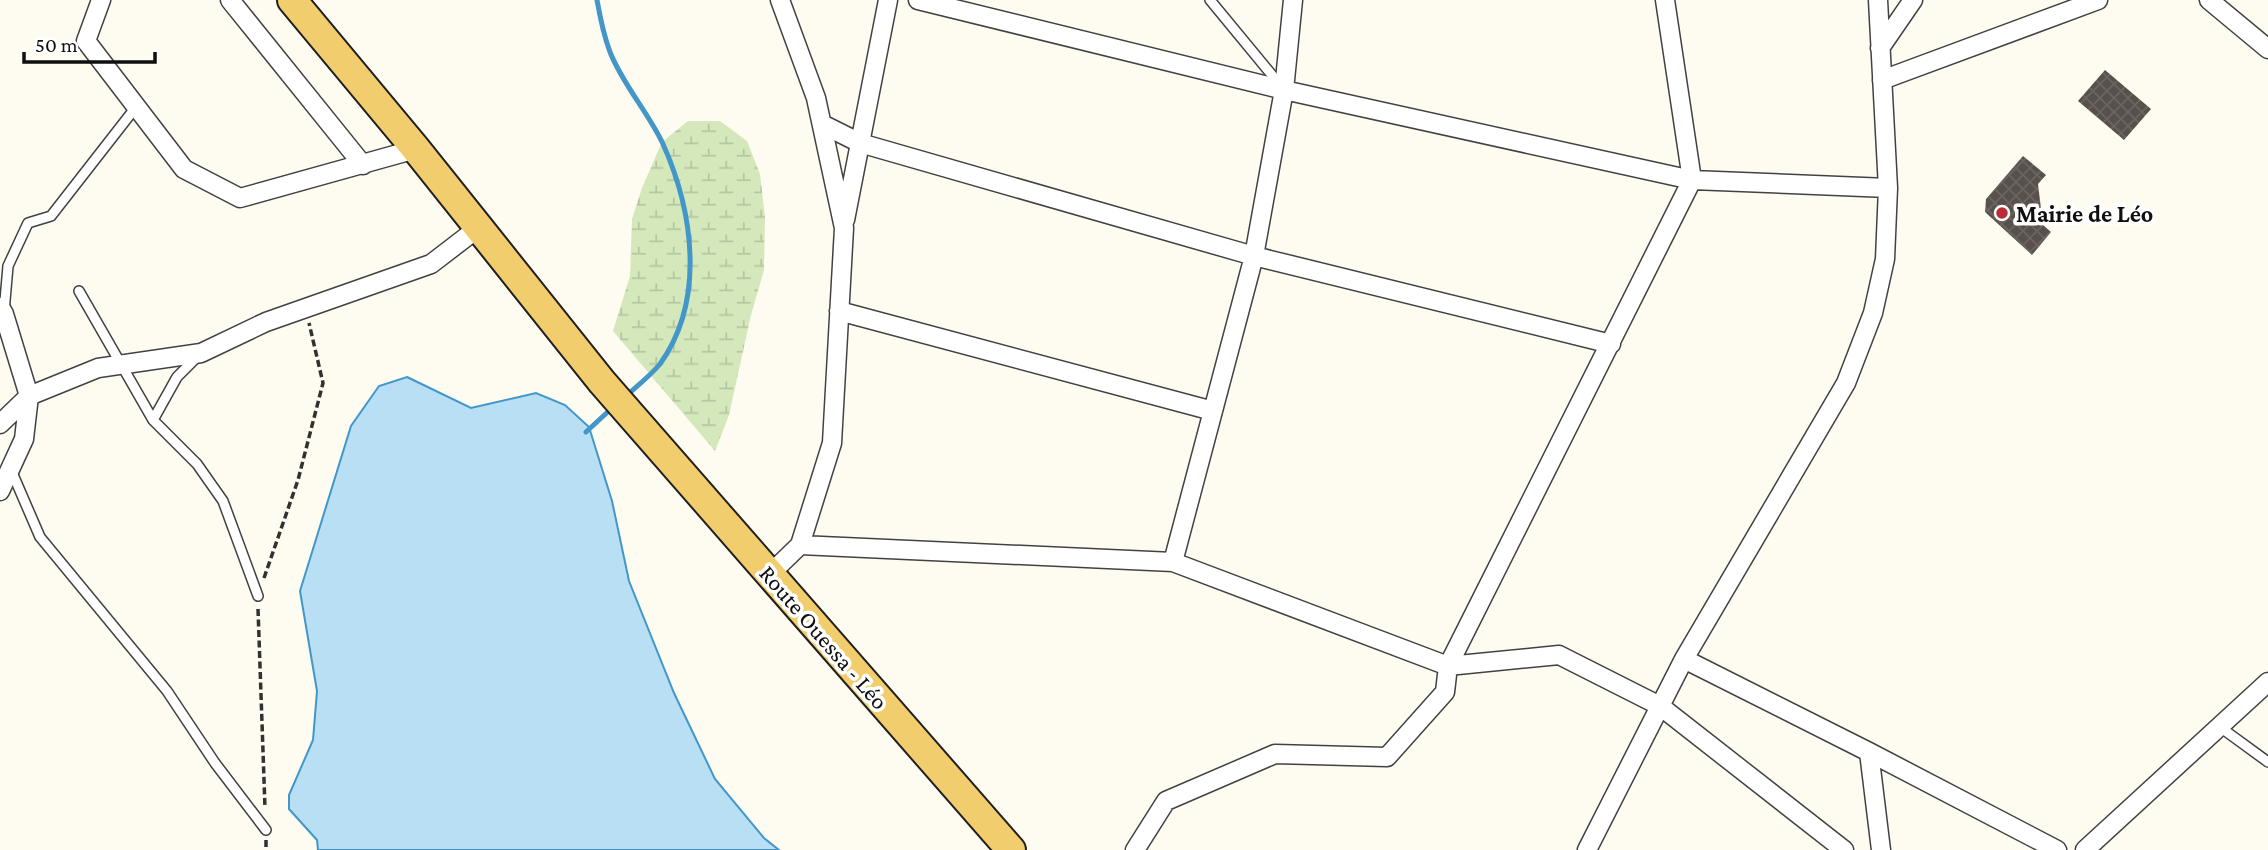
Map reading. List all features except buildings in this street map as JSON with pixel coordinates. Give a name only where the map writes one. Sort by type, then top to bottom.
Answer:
[{"type":"main road","name":"Route Ouessa - Léo","points":[[292,0],[416,149],[602,382],[1011,850]]},
{"type":"street","points":[[101,0],[86,41],[184,169],[240,198],[416,149]]},
{"type":"street","points":[[230,0],[363,165]]},
{"type":"street","points":[[780,0],[816,98],[844,228]]},
{"type":"street","points":[[770,575],[800,545],[832,443],[844,228],[888,0]]},
{"type":"street","points":[[918,0],[1284,90],[1692,180],[1888,188]]},
{"type":"street","points":[[1173,562],[1254,257],[1284,90],[1293,0]]},
{"type":"street","points":[[1135,850],[1166,801],[1275,754],[1387,757],[1445,692],[1448,666],[1692,180],[1663,0]]},
{"type":"street","points":[[1587,850],[1684,659],[1846,383],[1873,313],[1885,259],[1888,188],[1878,0]]},
{"type":"street","points":[[1880,48],[1913,0]]},
{"type":"street","points":[[1882,80],[2098,0]]},
{"type":"street","points":[[2209,0],[2268,49]]},
{"type":"street","points":[[822,124],[860,144],[1254,257],[1611,344]]},
{"type":"street","points":[[0,424],[30,396],[99,368],[201,353],[266,321],[430,264],[478,228]]},
{"type":"street","points":[[0,491],[24,439],[30,396],[2,311]]},
{"type":"street","points":[[839,311],[1213,411]]},
{"type":"street","points":[[800,545],[1173,562],[1448,666],[1559,655],[1660,706],[1844,850]]},
{"type":"street","points":[[1684,659],[2057,850]]},
{"type":"street","points":[[2085,850],[2268,682]]},
{"type":"street","points":[[1869,752],[1881,850]]},
{"type":"lane","points":[[1210,0],[1284,90]]},
{"type":"lane","points":[[2,311],[8,265],[28,223],[51,216],[136,107]]},
{"type":"lane","points":[[79,291],[153,420],[197,464],[223,500],[258,596]]},
{"type":"lane","points":[[153,420],[177,377],[201,353]]},
{"type":"lane","points":[[10,469],[40,537],[167,691],[215,764],[266,830]]},
{"type":"lane","points":[[2220,727],[2268,761]]},
{"type":"path","points":[[266,850],[258,596],[298,480],[323,383],[305,308]]},
{"type":"green space","points":[[688,121],[720,121],[747,141],[760,174],[765,217],[764,270],[729,415],[715,451],[613,331],[630,276],[632,219],[642,188],[662,142]]},
{"type":"water","points":[[407,377],[471,408],[536,393],[565,405],[589,427],[612,501],[629,581],[674,693],[715,779],[764,838],[779,850],[318,850],[317,840],[289,809],[289,795],[313,740],[317,691],[300,591],[351,426],[379,386]]},
{"type":"waterway","points":[[597,0],[606,40],[615,64],[657,132],[673,170],[682,198],[690,255],[689,284],[675,339],[660,364],[625,397]]},
{"type":"waterway","points":[[586,432],[612,408]]},
{"type":"place","name":"Mairie de Léo","points":[[2002,213]]}]
